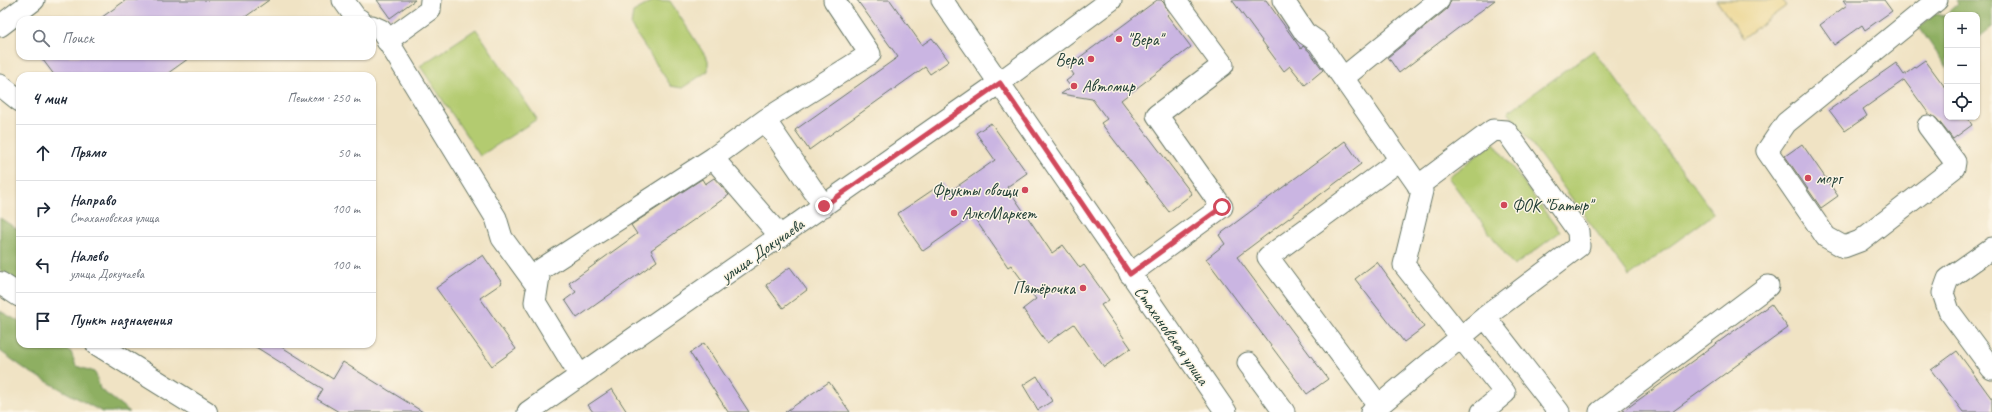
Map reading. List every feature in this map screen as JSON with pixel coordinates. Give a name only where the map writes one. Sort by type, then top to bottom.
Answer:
[{"type":"main road","points":[[0,283],[16,293]]},
{"type":"main road","points":[[103,348],[206,412]]},
{"type":"street","points":[[0,26],[34,0]]},
{"type":"street","points":[[343,0],[355,16]]},
{"type":"street","points":[[387,41],[430,10],[431,0]]},
{"type":"street","points":[[580,376],[535,302],[540,270],[713,158],[765,120],[870,54],[834,0]]},
{"type":"street","name":"Стахановская улица","points":[[942,0],[1226,412]]},
{"type":"street","name":"улица Докучаева","points":[[528,412],[1000,83],[1112,0]]},
{"type":"street","points":[[1130,274],[1222,207],[1157,115],[1223,64],[1175,0]]},
{"type":"street","points":[[1283,0],[1305,33],[1318,42],[1422,191],[1404,265],[1505,393],[1482,412]]},
{"type":"street","points":[[1343,78],[1439,0]]},
{"type":"street","points":[[1928,126],[1955,162],[1954,168],[1860,241],[1844,247],[1826,237],[1767,151],[1786,123],[1937,0]]},
{"type":"street","points":[[376,28],[381,30],[496,218],[502,238],[537,286]]},
{"type":"street","points":[[0,86],[16,97]]},
{"type":"street","points":[[765,120],[824,206]]},
{"type":"street","points":[[1400,160],[1268,256],[1375,409],[1485,317],[1579,246],[1578,231],[1506,131],[1493,130],[1418,186]]},
{"type":"street","points":[[713,158],[781,237]]},
{"type":"street","points":[[1988,257],[1948,279],[1943,293],[1949,311],[1992,369]]},
{"type":"street","points":[[1600,412],[1768,286]]},
{"type":"street","points":[[1485,317],[1559,412]]},
{"type":"street","points":[[1248,363],[1284,412]]},
{"type":"green space","points":[[655,0],[670,1],[708,60],[708,71],[682,88],[671,86],[631,26],[633,12]]},
{"type":"green space","points":[[1956,0],[1992,0],[1992,27],[1980,37],[1980,12],[1949,12],[1958,4]]},
{"type":"green space","points":[[1935,14],[1944,16],[1944,64],[1919,27]]},
{"type":"green space","points":[[476,29],[537,119],[480,156],[420,66]]},
{"type":"green space","points":[[1594,50],[1714,214],[1629,276],[1508,112]]},
{"type":"green space","name":"ФОК \"Батыр\"","points":[[1494,143],[1560,232],[1514,266],[1448,177]]},
{"type":"green space","points":[[0,218],[16,228],[16,281],[0,271]]},
{"type":"green space","points":[[0,311],[16,320],[16,348],[64,348],[71,352],[76,366],[95,372],[100,389],[130,412],[102,412],[28,371],[0,351]]},
{"type":"sand","points":[[1716,0],[1782,0],[1786,6],[1743,38]]},
{"type":"building","points":[[126,0],[269,0],[247,16],[104,16]]},
{"type":"building","points":[[377,0],[415,0],[390,18]]},
{"type":"building","points":[[857,0],[890,0],[922,45],[932,38],[949,61],[930,74],[925,67],[809,150],[795,130],[898,57]]},
{"type":"building","points":[[1157,0],[1161,0],[1164,3],[1169,13],[1167,15],[1191,47],[1121,100],[1192,194],[1169,212],[1101,123],[1107,119],[1092,99],[1061,94],[1071,87],[1066,81],[1074,75],[1068,66]]},
{"type":"building","points":[[1232,0],[1266,0],[1301,49],[1303,46],[1309,51],[1323,70],[1305,85],[1290,66],[1284,71]]},
{"type":"building","points":[[1451,0],[1495,0],[1399,73],[1388,57],[1447,9]]},
{"type":"building","points":[[1843,0],[1884,0],[1892,11],[1865,30],[1862,25],[1834,45],[1820,25],[1847,5]]},
{"type":"building","points":[[43,60],[186,60],[170,72],[52,72]]},
{"type":"building","points":[[1925,60],[1944,86],[1944,120],[1969,120],[1972,125],[1953,139],[1937,119],[1929,114],[1904,80],[1863,109],[1867,116],[1845,131],[1829,110],[1896,63],[1904,75]]},
{"type":"building","points":[[991,123],[1027,173],[1007,187],[1052,253],[1063,245],[1080,268],[1084,265],[1109,300],[1101,305],[1131,348],[1104,367],[1074,324],[1047,343],[1023,309],[1036,299],[1011,265],[1008,267],[973,216],[923,251],[897,214],[943,183],[949,192],[995,160],[976,133]]},
{"type":"building","points":[[1345,141],[1361,164],[1237,257],[1328,379],[1307,394],[1206,259],[1225,244],[1219,235]]},
{"type":"building","name":"морг","points":[[1802,144],[1838,196],[1821,208],[1785,156]]},
{"type":"building","points":[[714,178],[729,195],[651,250],[657,261],[577,318],[565,300],[576,292],[569,283],[637,234],[631,225],[702,179],[705,184]]},
{"type":"building","points":[[483,255],[502,283],[480,298],[516,349],[492,366],[436,288]]},
{"type":"building","points":[[1377,262],[1424,327],[1404,342],[1355,279]]},
{"type":"building","points":[[790,267],[807,290],[783,308],[766,285]]},
{"type":"building","points":[[1771,304],[1788,328],[1672,412],[1622,412]]},
{"type":"building","points":[[704,343],[749,412],[728,412],[690,353]]},
{"type":"building","points":[[257,348],[283,348],[333,379],[343,362],[423,412],[339,412],[317,399],[323,389]]},
{"type":"building","points":[[1957,351],[1992,399],[1992,412],[1963,412],[1931,370]]},
{"type":"building","points":[[1037,376],[1052,401],[1038,410],[1023,385]]},
{"type":"building","points":[[829,382],[850,412],[785,412]]},
{"type":"building","points":[[612,389],[627,412],[593,412],[588,405]]},
{"type":"place","name":"\"Вера\"","points":[[1119,39]]},
{"type":"place","name":"Вера","points":[[1091,59]]},
{"type":"place","name":"Автомир","points":[[1074,86]]},
{"type":"place","name":"морг","points":[[1808,178]]},
{"type":"place","name":"Фрукты овощи","points":[[1025,190]]},
{"type":"place","name":"ФОК \"Батыр\"","points":[[1504,205]]},
{"type":"place","name":"АлкоМаркет","points":[[954,213]]},
{"type":"place","name":"Пятёрочка","points":[[1083,288]]},
{"type":"route","points":[[824,206],[1000,83],[1130,274],[1222,207]]}]
